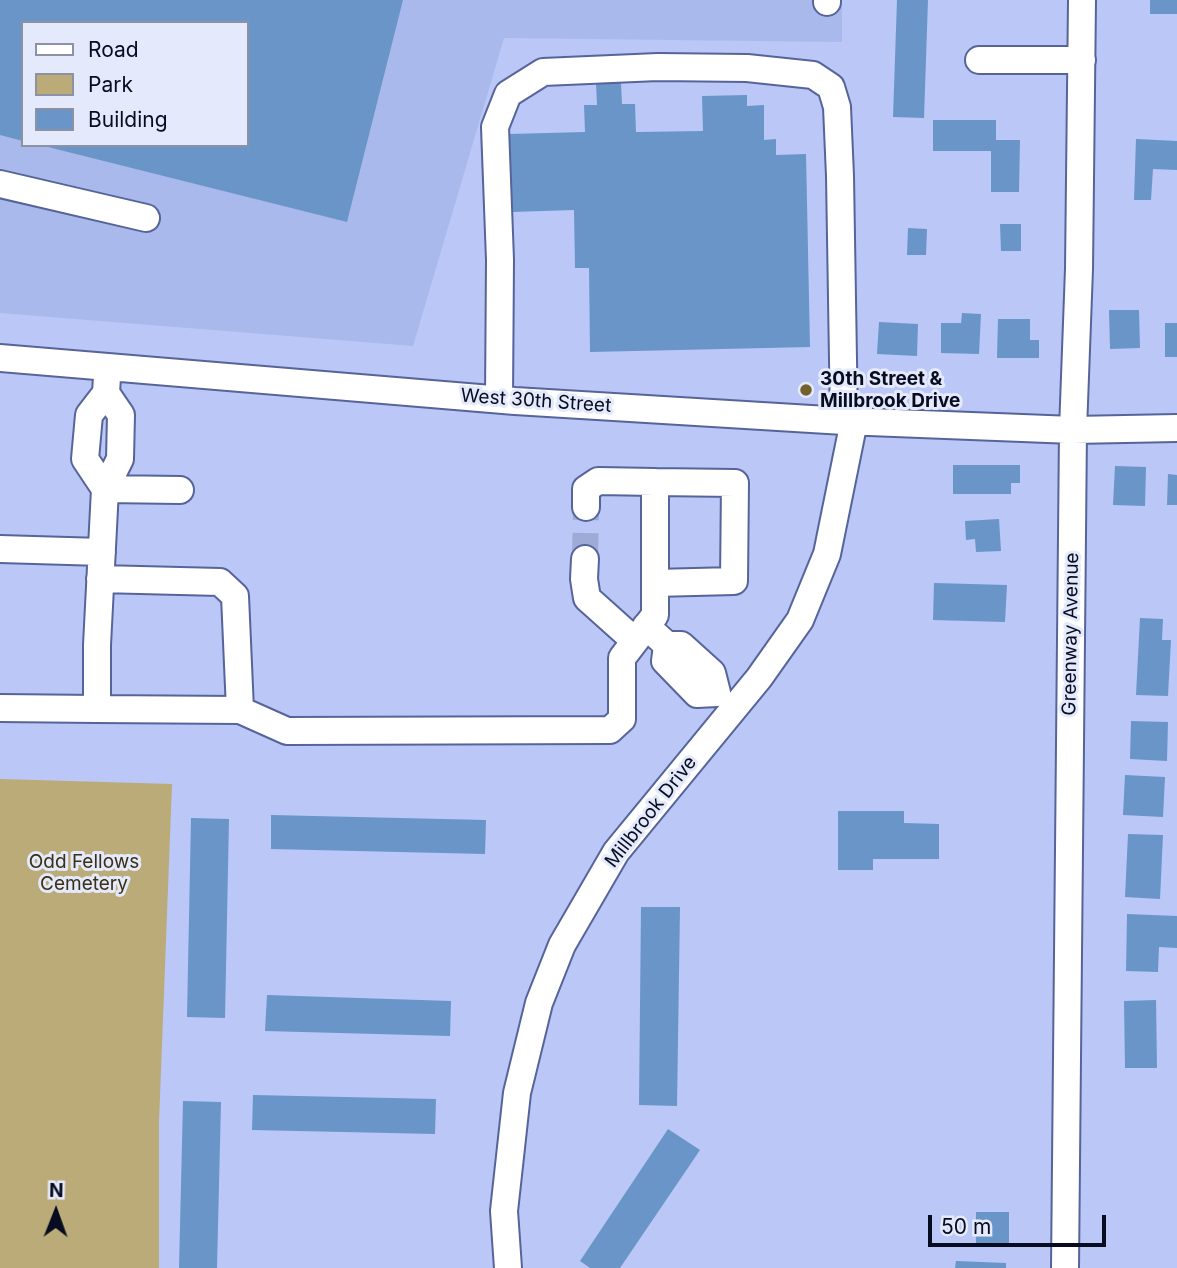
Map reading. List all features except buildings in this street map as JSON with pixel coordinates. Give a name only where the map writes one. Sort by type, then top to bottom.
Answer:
[{"type":"street","name":"Greenway Avenue","points":[[1065,1268],[1073,430],[1079,270],[1083,0]]},
{"type":"street","points":[[979,60],[1082,60]]},
{"type":"street","name":"Millbrook Drive","points":[[499,399],[500,273],[495,127],[508,94],[543,72],[658,67],[747,68],[813,75],[831,87],[837,107],[849,421],[827,554],[800,620],[759,678],[725,701],[616,852],[562,945],[539,1003],[517,1093],[504,1211],[508,1268]]},
{"type":"street","points":[[0,184],[146,218]]},
{"type":"street","name":"West 30th Street","points":[[0,358],[107,380],[499,399],[849,421],[1073,430],[1177,428]]},
{"type":"street","points":[[97,709],[97,645],[105,489],[120,459],[121,415],[107,380]]},
{"type":"street","points":[[586,507],[586,489],[598,481],[735,484],[734,581],[655,583]]},
{"type":"street","points":[[0,708],[240,710],[287,731],[610,730],[622,719],[622,658],[655,615],[655,482]]},
{"type":"street","points":[[105,489],[180,490]]},
{"type":"street","points":[[0,549],[102,552]]},
{"type":"street","points":[[585,559],[587,598],[640,634],[667,645],[665,661],[697,694],[725,701]]},
{"type":"street","points":[[100,579],[220,582],[235,596],[240,710]]},
{"type":"shaded area","points":[[0,0],[842,0],[842,42],[504,38],[413,346],[0,313]]},
{"type":"green space","name":"Odd Fellows Cemetery","points":[[0,779],[172,784],[159,1122],[159,1268],[0,1268]]},
{"type":"tunnel","points":[[585,559],[586,507]]},
{"type":"place","name":"30th Street & Millbrook Drive","points":[[806,390]]}]
